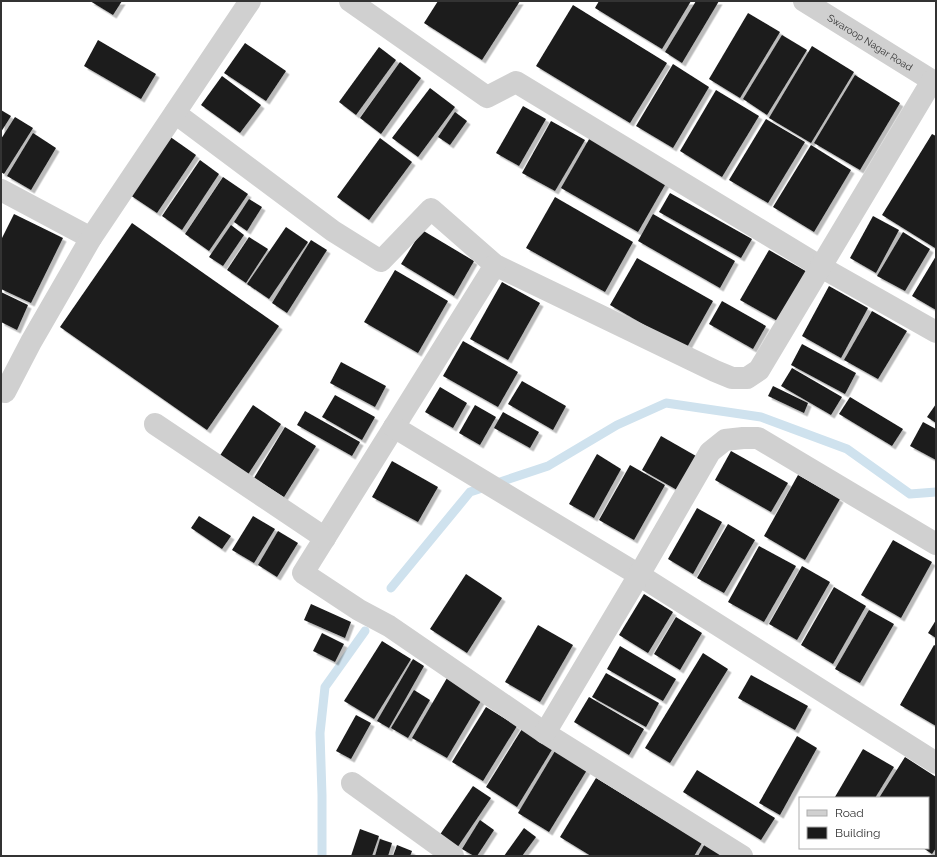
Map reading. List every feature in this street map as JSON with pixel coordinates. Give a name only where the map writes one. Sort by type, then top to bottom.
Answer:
[{"type":"street","points":[[2,394],[91,238],[250,1]]},
{"type":"street","points":[[350,1],[487,97],[516,82],[821,267],[936,332]]},
{"type":"street","name":"Swaroop Nagar Road","points":[[804,1],[934,82]]},
{"type":"street","points":[[176,112],[333,231],[381,262],[431,209],[495,265],[715,371],[732,378],[747,378],[760,370],[934,82]]},
{"type":"street","points":[[1,190],[91,238]]},
{"type":"street","points":[[495,265],[303,573],[359,610],[389,626],[545,733],[742,856]]},
{"type":"street","points":[[155,424],[325,538]]},
{"type":"street","points":[[394,427],[639,575],[936,763]]},
{"type":"street","points":[[545,733],[710,452],[725,440],[758,438],[936,544]]},
{"type":"street","points":[[352,783],[453,856]]},
{"type":"building","points":[[90,1],[122,1],[113,15]]},
{"type":"building","points":[[438,1],[520,1],[482,60],[424,23]]},
{"type":"building","points":[[599,1],[691,1],[662,49],[595,8]]},
{"type":"building","points":[[696,1],[719,1],[682,63],[665,52]]},
{"type":"building","points":[[573,5],[667,63],[630,123],[536,66]]},
{"type":"building","points":[[748,13],[780,32],[740,98],[709,79]]},
{"type":"building","points":[[782,35],[807,50],[767,115],[743,99]]},
{"type":"building","points":[[98,40],[156,74],[141,99],[84,66]]},
{"type":"building","points":[[245,43],[286,71],[266,101],[224,73]]},
{"type":"building","points":[[812,46],[854,72],[811,143],[769,118]]},
{"type":"building","points":[[379,47],[396,60],[356,115],[339,102]]},
{"type":"building","points":[[400,62],[421,78],[381,134],[360,118]]},
{"type":"building","points":[[673,64],[709,87],[673,148],[636,126]]},
{"type":"building","points":[[855,75],[900,103],[860,170],[814,143]]},
{"type":"building","points":[[222,76],[261,105],[240,133],[201,105]]},
{"type":"building","points":[[430,88],[455,107],[418,157],[392,138]]},
{"type":"building","points":[[716,90],[759,116],[722,177],[680,151]]},
{"type":"building","points":[[523,106],[546,119],[519,166],[496,153]]},
{"type":"building","points":[[1,110],[11,116],[1,132]]},
{"type":"building","points":[[455,112],[467,121],[450,145],[438,137]]},
{"type":"building","points":[[15,117],[33,128],[4,174],[1,172],[1,139]]},
{"type":"building","points":[[766,119],[805,142],[768,203],[729,180]]},
{"type":"building","points":[[551,121],[585,140],[555,191],[522,173]]},
{"type":"building","points":[[33,133],[56,148],[31,190],[7,176]]},
{"type":"building","points":[[592,134],[669,178],[638,232],[561,188]]},
{"type":"building","points":[[932,134],[936,136],[935,248],[882,215]]},
{"type":"building","points":[[169,136],[196,155],[157,213],[130,195]]},
{"type":"building","points":[[380,138],[412,162],[369,220],[337,197]]},
{"type":"building","points":[[811,145],[851,170],[814,232],[773,207]]},
{"type":"building","points":[[200,160],[219,174],[182,230],[162,216]]},
{"type":"building","points":[[223,177],[248,194],[209,251],[185,234]]},
{"type":"building","points":[[670,193],[752,239],[741,258],[659,212]]},
{"type":"building","points":[[555,197],[633,242],[605,292],[526,248]]},
{"type":"building","points":[[249,199],[262,207],[247,231],[234,222]]},
{"type":"building","points":[[14,214],[63,238],[31,303],[1,289],[1,240]]},
{"type":"building","points":[[653,214],[735,261],[720,288],[638,241]]},
{"type":"building","points":[[873,216],[899,230],[876,273],[850,258]]},
{"type":"building","points":[[132,223],[279,326],[207,430],[60,327]]},
{"type":"building","points":[[231,225],[244,235],[223,266],[209,257]]},
{"type":"building","points":[[286,227],[308,242],[269,299],[247,284]]},
{"type":"building","points":[[422,230],[474,261],[454,296],[401,264]]},
{"type":"building","points":[[903,232],[930,249],[905,291],[877,276]]},
{"type":"building","points":[[249,237],[268,249],[246,283],[227,270]]},
{"type":"building","points":[[311,240],[327,250],[287,313],[272,303]]},
{"type":"building","points":[[769,250],[809,273],[781,323],[740,300]]},
{"type":"building","points":[[936,256],[936,310],[912,296]]},
{"type":"building","points":[[637,258],[713,301],[686,349],[610,305]]},
{"type":"building","points":[[395,270],[448,301],[418,353],[364,322]]},
{"type":"building","points":[[502,282],[540,303],[508,360],[470,339]]},
{"type":"building","points":[[829,286],[868,308],[841,358],[802,336]]},
{"type":"building","points":[[1,292],[28,305],[17,330],[1,322]]},
{"type":"building","points":[[722,301],[766,326],[753,349],[709,324]]},
{"type":"building","points":[[872,311],[907,331],[878,379],[844,360]]},
{"type":"building","points":[[463,341],[518,372],[498,407],[443,376]]},
{"type":"building","points":[[802,344],[856,373],[845,394],[791,365]]},
{"type":"building","points":[[341,362],[386,386],[375,407],[330,383]]},
{"type":"building","points":[[792,368],[842,397],[831,415],[781,386]]},
{"type":"building","points":[[522,381],[566,406],[553,430],[508,404]]},
{"type":"building","points":[[773,386],[808,403],[804,413],[768,396]]},
{"type":"building","points":[[440,387],[467,403],[453,428],[425,412]]},
{"type":"building","points":[[335,395],[375,417],[362,440],[322,417]]},
{"type":"building","points":[[850,397],[903,429],[892,446],[839,414]]},
{"type":"building","points":[[936,404],[936,423],[927,417]]},
{"type":"building","points":[[253,405],[281,424],[247,476],[219,457]]},
{"type":"building","points":[[475,405],[496,417],[480,445],[459,433]]},
{"type":"building","points":[[305,411],[360,442],[352,456],[297,425]]},
{"type":"building","points":[[503,412],[539,432],[530,448],[494,428]]},
{"type":"building","points":[[923,422],[936,429],[936,460],[910,446]]},
{"type":"building","points":[[285,427],[316,446],[284,497],[254,478]]},
{"type":"building","points":[[661,436],[696,456],[677,490],[642,470]]},
{"type":"building","points":[[731,451],[788,483],[771,512],[715,480]]},
{"type":"building","points":[[597,454],[621,469],[594,518],[569,504]]},
{"type":"building","points":[[392,461],[438,487],[418,522],[372,497]]},
{"type":"building","points":[[630,465],[665,485],[634,540],[599,520]]},
{"type":"building","points":[[798,475],[840,499],[805,560],[764,536]]},
{"type":"building","points":[[697,508],[722,522],[693,574],[668,559]]},
{"type":"building","points":[[199,516],[231,536],[222,549],[191,528]]},
{"type":"building","points":[[253,516],[275,529],[254,563],[232,550]]},
{"type":"building","points":[[728,524],[755,540],[724,593],[697,578]]},
{"type":"building","points":[[278,531],[298,543],[277,577],[258,565]]},
{"type":"building","points":[[893,540],[932,562],[901,618],[861,595]]},
{"type":"building","points":[[759,546],[796,566],[764,622],[728,602]]},
{"type":"building","points":[[802,566],[830,582],[797,640],[769,624]]},
{"type":"building","points":[[466,574],[502,598],[467,653],[430,629]]},
{"type":"building","points":[[834,587],[866,606],[833,664],[801,645]]},
{"type":"building","points":[[644,594],[673,612],[648,653],[619,635]]},
{"type":"building","points":[[311,604],[351,622],[345,638],[304,620]]},
{"type":"building","points":[[869,610],[894,624],[860,683],[835,669]]},
{"type":"building","points":[[676,617],[702,633],[680,670],[654,654]]},
{"type":"building","points":[[936,620],[936,638],[928,633]]},
{"type":"building","points":[[538,625],[573,645],[540,702],[505,682]]},
{"type":"building","points":[[322,633],[344,644],[335,662],[313,651]]},
{"type":"building","points":[[382,641],[411,659],[374,719],[344,701]]},
{"type":"building","points":[[934,645],[936,646],[936,726],[900,705]]},
{"type":"building","points":[[620,646],[676,679],[663,701],[607,669]]},
{"type":"building","points":[[703,653],[728,669],[670,763],[645,748]]},
{"type":"building","points":[[413,659],[424,666],[389,728],[377,721]]},
{"type":"building","points":[[606,673],[659,703],[646,727],[592,697]]},
{"type":"building","points":[[751,675],[808,706],[795,730],[738,698]]},
{"type":"building","points":[[447,678],[482,699],[447,758],[412,738]]},
{"type":"building","points":[[414,690],[430,700],[408,738],[391,728]]},
{"type":"building","points":[[589,697],[644,729],[629,755],[574,722]]},
{"type":"building","points":[[486,707],[517,726],[483,781],[452,762]]},
{"type":"building","points":[[356,715],[371,723],[351,759],[336,751]]},
{"type":"building","points":[[522,729],[553,748],[517,807],[486,787]]},
{"type":"building","points":[[797,736],[817,748],[780,815],[759,803]]},
{"type":"building","points":[[863,749],[894,767],[876,797],[835,797]]},
{"type":"building","points":[[555,751],[587,770],[549,832],[518,813]]},
{"type":"building","points":[[905,757],[936,777],[936,848],[932,854],[924,849],[929,849],[929,797],[880,797]]},
{"type":"building","points":[[697,770],[775,818],[761,840],[683,792]]},
{"type":"building","points":[[596,778],[702,843],[694,856],[591,856],[560,837]]},
{"type":"building","points":[[473,786],[491,798],[457,848],[439,836]]},
{"type":"building","points":[[480,820],[494,830],[477,856],[474,856],[462,849]]},
{"type":"building","points":[[524,828],[536,837],[522,856],[504,856]]},
{"type":"building","points":[[360,829],[379,836],[372,856],[351,856]]},
{"type":"building","points":[[380,839],[392,843],[388,856],[375,856]]},
{"type":"building","points":[[706,842],[731,856],[698,856]]},
{"type":"building","points":[[397,845],[412,851],[410,856],[393,856]]},
{"type":"waterway","points":[[391,588],[470,492],[548,466],[617,425],[666,403],[761,417],[847,449],[910,494],[936,492]]},
{"type":"waterway","points":[[322,856],[320,733],[325,687],[365,631]]}]
